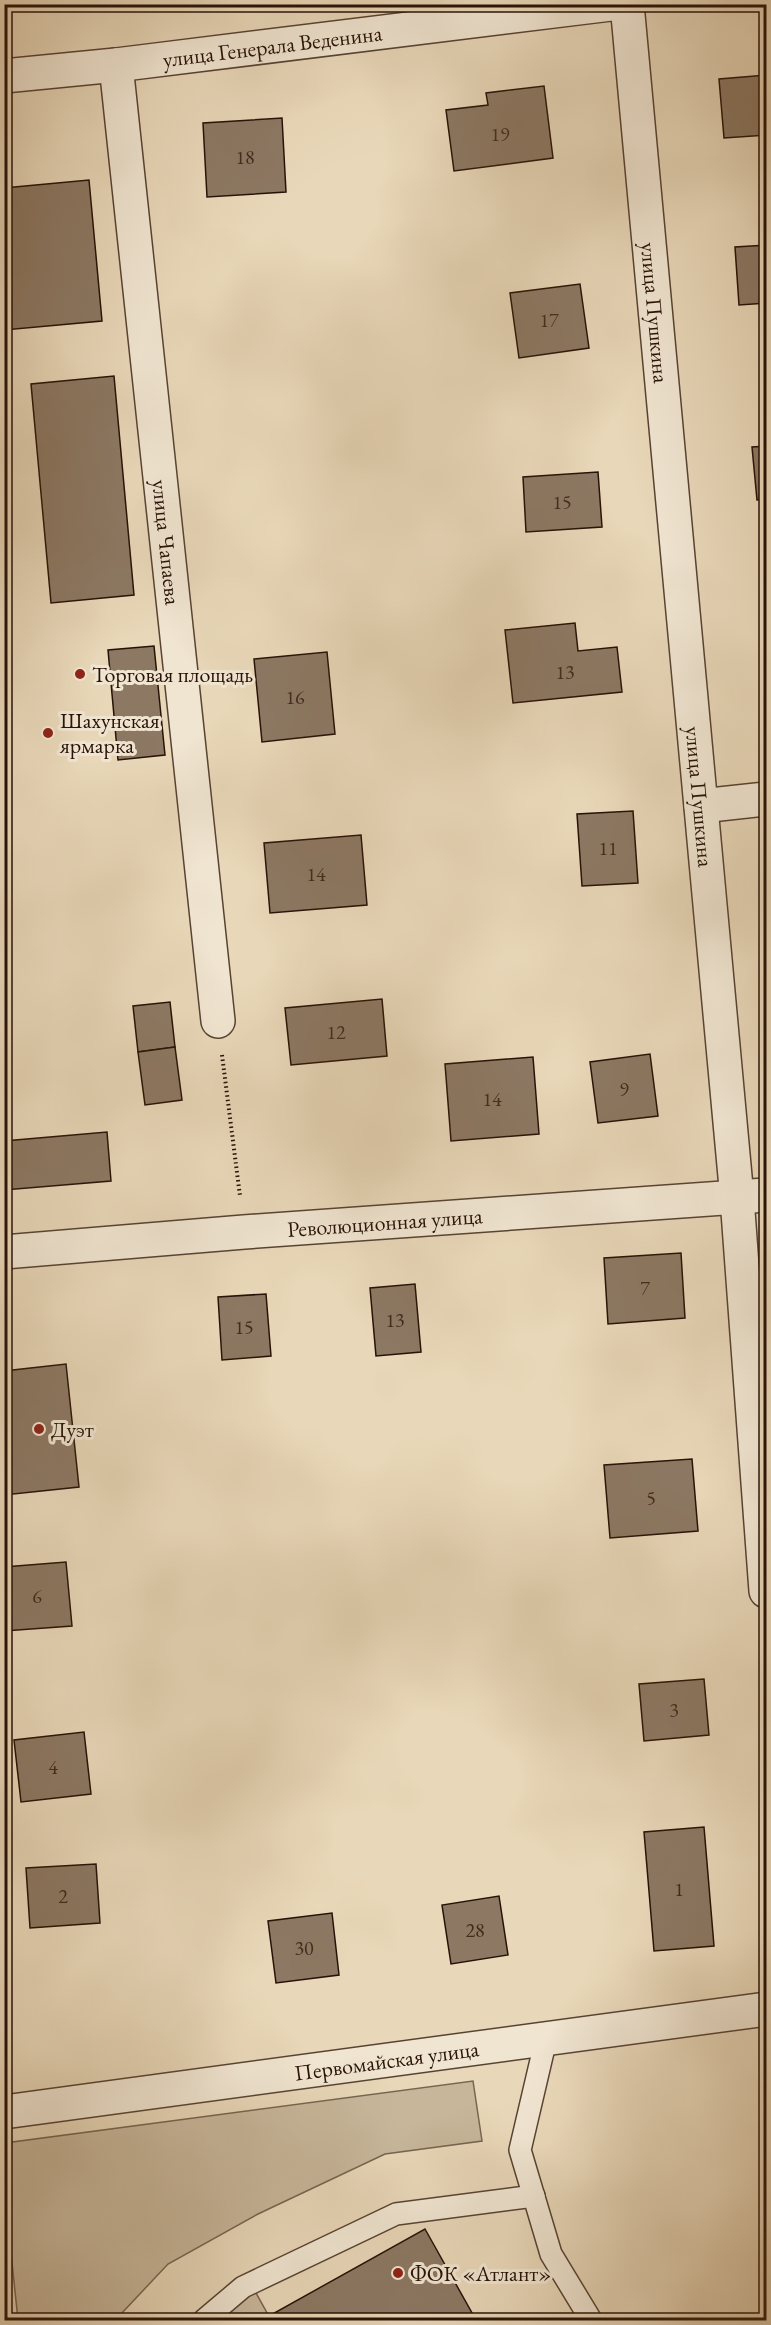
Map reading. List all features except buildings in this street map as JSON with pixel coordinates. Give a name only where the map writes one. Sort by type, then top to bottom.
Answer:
[{"type":"street","name":"улица Генерала Веденина","points":[[4,76],[611,4]]},
{"type":"street","name":"улица Пушкина","points":[[627,4],[701,806],[752,1196],[766,1591]]},
{"type":"street","name":"улица Чапаева","points":[[116,64],[218,1021]]},
{"type":"street","points":[[701,806],[766,799]]},
{"type":"street","name":"Революционная улица","points":[[4,1252],[244,1232],[752,1196]]},
{"type":"street","name":"Первомайская улица","points":[[4,2112],[766,2009]]},
{"type":"lane","points":[[546,2039],[520,2150],[551,2253],[591,2320]]},
{"type":"lane","points":[[204,2320],[243,2287],[396,2214],[534,2196]]},
{"type":"path","points":[[218,1021],[244,1232]]},
{"type":"shaded area","points":[[473,2081],[482,2141],[385,2154],[258,2214],[168,2264],[118,2320],[18,2320],[5,2196],[5,2143]]},
{"type":"shaded area","points":[[251,2284],[271,2320],[205,2320]]},
{"type":"place","name":"Торговая площадь","points":[[80,674]]},
{"type":"place","name":"Шахунская ярмарка","points":[[48,733]]},
{"type":"place","name":"Дуэт","points":[[39,1429]]},
{"type":"place","name":"ФОК «Атлант»","points":[[398,2273]]}]
